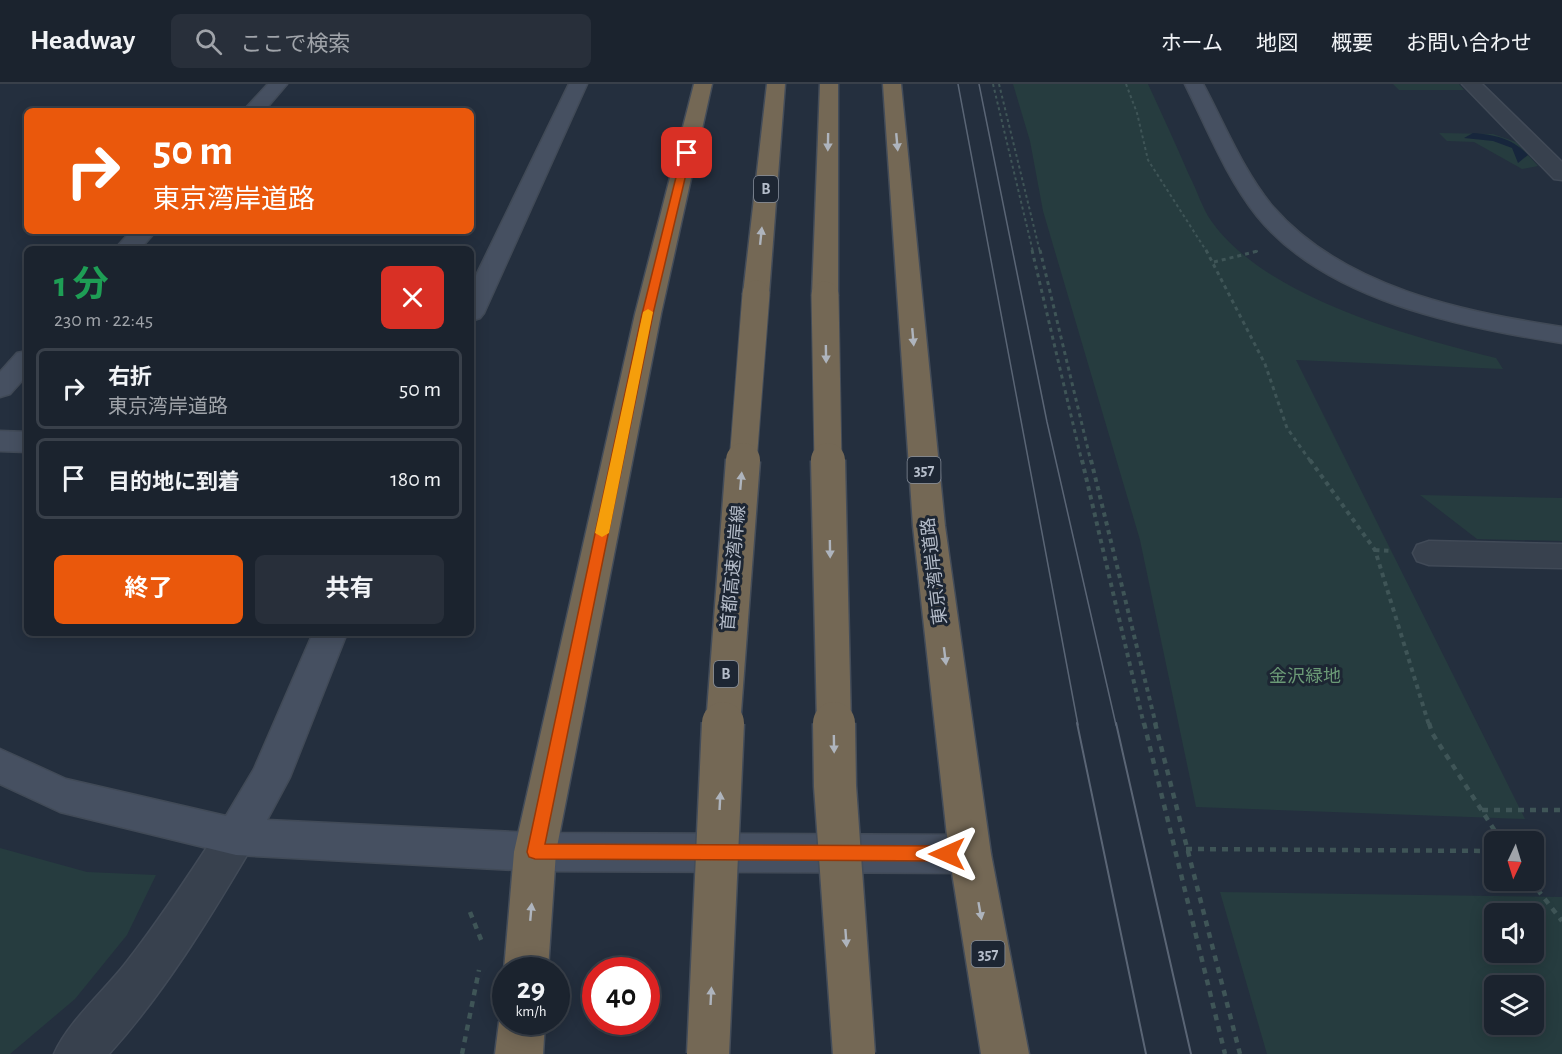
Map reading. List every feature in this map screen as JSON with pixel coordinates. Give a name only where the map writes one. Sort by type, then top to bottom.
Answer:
[{"type":"highway","points":[[527,957],[535,852],[648,314],[704,84]]},
{"type":"highway","name":"首都高速湾岸線","points":[[708,1054],[725,680],[756,294],[776,84]]},
{"type":"highway","points":[[829,84],[825,295],[835,786],[854,1054]]},
{"type":"highway","name":"東京湾岸道路","points":[[892,84],[929,526],[970,854],[1005,1054]]},
{"type":"highway","points":[[519,1054],[521,1035]]},
{"type":"street","points":[[257,108],[278,84]]},
{"type":"street","points":[[474,307],[578,84]]},
{"type":"street","points":[[1194,84],[1266,213],[1315,255],[1345,273],[1387,291],[1461,316],[1562,335]]},
{"type":"street","points":[[1471,84],[1562,174]]},
{"type":"street","points":[[130,246],[141,234]]},
{"type":"street","points":[[0,388],[24,362]]},
{"type":"street","points":[[0,441],[24,442]]},
{"type":"street","points":[[1429,553],[1562,556]]},
{"type":"street","points":[[78,1054],[111,1020],[179,927],[236,837],[270,777],[329,636]]},
{"type":"street","points":[[0,766],[60,795],[236,837],[535,852],[970,854]]},
{"type":"path","points":[[993,84],[1194,934],[1225,1054]]},
{"type":"path","points":[[999,84],[1186,849],[1240,1054]]},
{"type":"path","points":[[1126,84],[1137,112],[1148,160],[1214,262],[1265,364],[1287,428],[1375,550],[1432,733],[1495,831]]},
{"type":"path","points":[[1214,262],[1259,251]]},
{"type":"path","points":[[1482,810],[1562,810]]},
{"type":"path","points":[[1186,849],[1484,851]]},
{"type":"path","points":[[1539,891],[1562,921]]},
{"type":"path","points":[[470,912],[484,947]]},
{"type":"path","points":[[462,1054],[482,957]]},
{"type":"green space","name":"金沢緑地","points":[[1013,84],[1148,84],[1208,216],[1231,244],[1262,269],[1338,309],[1421,338],[1496,358],[1503,369],[1296,360],[1525,819],[1196,807],[1140,540],[1043,211],[1030,141]]},
{"type":"green space","points":[[1393,84],[1459,84],[1464,90],[1399,90]]},
{"type":"green space","points":[[1439,133],[1493,134],[1516,142],[1538,166],[1522,169],[1474,142],[1447,141]]},
{"type":"green space","points":[[1420,495],[1562,498],[1562,541],[1477,539]]},
{"type":"green space","points":[[0,848],[87,872],[156,875],[127,935],[75,999],[10,1054],[0,1054]]},
{"type":"green space","points":[[1220,892],[1562,897],[1562,1054],[1267,1054]]},
{"type":"water","points":[[1473,133],[1503,138],[1528,155],[1518,163],[1512,148],[1493,141],[1464,138]]},
{"type":"tram line","points":[[958,84],[1078,725]]},
{"type":"tram line","points":[[979,84],[1047,422],[1116,725]]},
{"type":"tram line","points":[[1077,723],[1146,1054]]},
{"type":"tram line","points":[[1116,723],[1191,1054]]},
{"type":"slow traffic","points":[[602,533],[648,312]]},
{"type":"route","points":[[687,153],[648,314],[535,852],[947,854]]}]
